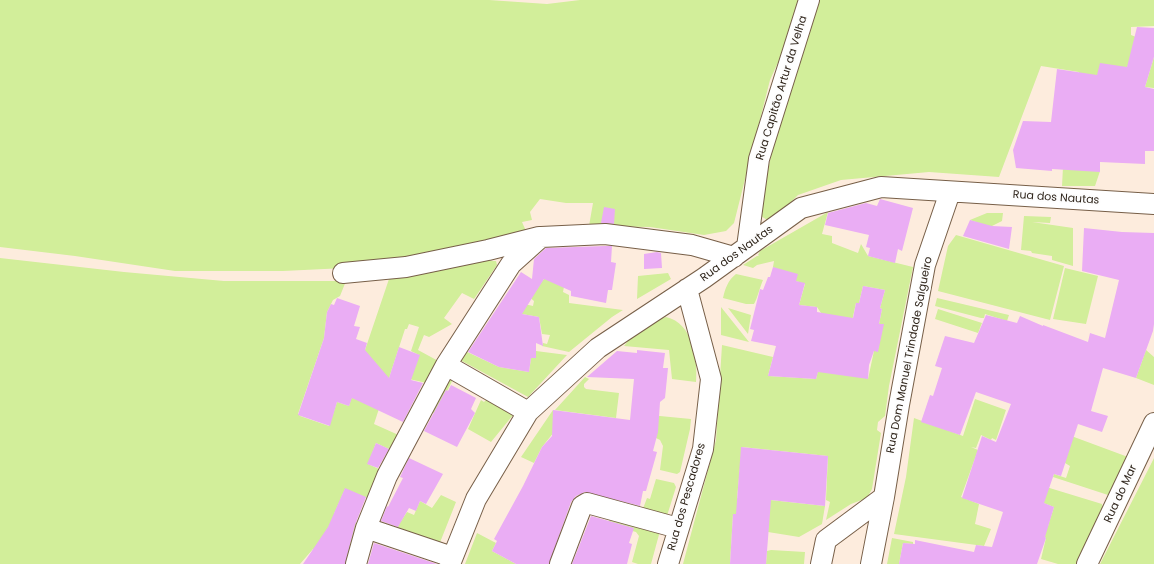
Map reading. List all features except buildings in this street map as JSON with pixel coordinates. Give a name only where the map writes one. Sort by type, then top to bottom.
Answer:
[{"type":"street","name":"Rua Capitão Artur da Velha","points":[[740,252],[759,158],[809,0]]},
{"type":"street","name":"Rua dos Nautas","points":[[451,561],[476,499],[528,412],[598,348],[687,290],[801,208],[881,188],[1154,204]]},
{"type":"street","name":"Rua Dom Manuel Trindade Salgueiro","points":[[871,564],[925,265],[950,192]]},
{"type":"street","points":[[343,273],[406,267],[541,237],[605,234],[740,252]]},
{"type":"street","points":[[356,564],[366,528],[387,476],[446,365],[511,264],[541,237]]},
{"type":"street","name":"Rua dos Pescadores","points":[[668,564],[703,449],[711,379],[687,290]]},
{"type":"street","points":[[446,365],[528,412]]},
{"type":"street","name":"Rua do Mar","points":[[1087,564],[1154,423]]},
{"type":"street","points":[[821,564],[826,540],[884,497]]},
{"type":"street","points":[[560,564],[582,506],[587,503],[678,528]]},
{"type":"street","points":[[366,528],[451,561]]},
{"type":"green space","points":[[0,0],[489,0],[547,4],[580,0],[803,0],[795,25],[770,80],[734,223],[726,231],[704,235],[650,227],[589,226],[593,203],[566,203],[540,199],[530,212],[532,220],[522,222],[526,231],[366,267],[283,271],[175,271],[75,256],[0,247]]},
{"type":"green space","points":[[819,0],[1154,0],[1154,26],[1131,27],[1131,35],[1141,39],[1127,67],[1096,97],[1075,100],[1079,72],[1041,66],[999,177],[929,172],[841,180],[798,195],[778,215],[767,220],[761,216],[763,195],[775,140],[792,80]]},
{"type":"green space","points":[[1154,57],[1154,88],[1145,87]]},
{"type":"green space","points":[[1063,167],[1100,171],[1095,186],[1062,186]]},
{"type":"green space","points":[[828,212],[822,234],[832,236],[832,243],[858,253],[861,244],[868,256],[913,267],[889,386],[885,416],[878,422],[877,430],[881,433],[872,489],[867,498],[851,504],[826,520],[830,502],[826,500],[828,456],[742,447],[737,498],[755,516],[733,514],[730,564],[683,564],[716,440],[722,345],[773,357],[768,376],[816,379],[821,359],[868,379],[874,351],[878,351],[879,324],[882,309],[880,308],[885,290],[863,286],[859,303],[856,303],[852,321],[821,313],[817,307],[799,305],[805,284],[796,281],[773,267],[774,261],[757,265],[753,268],[743,265],[759,256],[760,251]]},
{"type":"green space","points":[[987,213],[1003,213],[1002,221],[990,227],[970,220]]},
{"type":"green space","points":[[1024,216],[1051,217],[1050,223],[1032,222],[1073,228],[1073,266],[1052,260],[1052,256],[1021,250]]},
{"type":"green space","points":[[956,235],[1064,266],[1050,320],[938,291],[948,246]]},
{"type":"green space","points":[[0,258],[124,272],[224,281],[346,281],[340,296],[333,300],[327,312],[324,338],[298,414],[329,426],[337,402],[349,406],[365,350],[389,279],[485,261],[496,261],[497,265],[474,299],[462,293],[444,318],[452,324],[429,337],[424,335],[418,350],[442,363],[431,384],[409,379],[419,355],[411,351],[419,327],[409,324],[407,329],[405,329],[374,424],[403,437],[391,450],[376,443],[368,464],[381,470],[369,499],[345,489],[334,514],[360,524],[352,564],[339,564],[313,549],[300,564],[0,564]]},
{"type":"green space","points":[[1065,268],[1098,276],[1086,324],[1053,319]]},
{"type":"green space","points":[[668,273],[671,279],[637,299],[638,276]]},
{"type":"green space","points":[[736,274],[763,280],[754,304],[746,304],[723,298],[727,285]]},
{"type":"green space","points":[[566,276],[563,292],[569,295],[569,303],[623,310],[612,317],[569,352],[542,346],[543,343],[547,344],[550,335],[542,334],[539,317],[522,314],[516,302],[533,306],[534,301],[529,297],[544,279]]},
{"type":"green space","points":[[937,298],[1009,315],[1007,321],[985,314],[984,318],[981,318],[935,306]]},
{"type":"green space","points":[[721,307],[749,342],[721,335]]},
{"type":"green space","points":[[728,308],[751,315],[748,334]]},
{"type":"green space","points":[[938,309],[982,323],[978,333],[935,319]]},
{"type":"green space","points":[[666,317],[682,326],[688,334],[695,353],[696,382],[672,379],[669,350],[624,346],[642,327]]},
{"type":"green space","points":[[1146,350],[1154,357],[1154,385],[1136,378]]},
{"type":"green space","points":[[465,351],[499,367],[529,372],[531,358],[536,358],[536,351],[567,355],[528,397],[462,361],[460,359]]},
{"type":"green space","points":[[450,369],[456,373],[436,414],[426,410]]},
{"type":"green space","points":[[585,377],[589,379],[584,384],[586,389],[619,393],[616,418],[555,410]]},
{"type":"green space","points":[[975,399],[1006,410],[996,440],[992,438],[991,440],[981,435],[976,448],[971,447],[978,450],[961,497],[979,504],[975,524],[991,529],[984,546],[894,534],[906,477],[914,418],[963,436]]},
{"type":"green space","points":[[481,400],[484,402],[486,400],[518,409],[491,442],[468,429]]},
{"type":"green space","points":[[553,410],[554,432],[542,447],[534,463],[521,457]]},
{"type":"green space","points":[[639,414],[691,419],[680,472],[677,474],[660,470],[663,446],[660,440],[654,437]]},
{"type":"green space","points":[[1066,434],[1128,457],[1108,495],[1053,477],[1054,474],[1066,478],[1070,466],[1065,463]]},
{"type":"green space","points":[[1154,458],[1154,564],[1100,564],[1149,468]]},
{"type":"green space","points":[[656,479],[674,483],[676,487],[666,519],[641,514],[647,498],[650,499]]},
{"type":"green space","points":[[1043,486],[1102,504],[1103,509],[1076,564],[1058,564],[1041,559],[1046,538],[1042,536],[1048,526],[1054,507],[1038,501]]},
{"type":"green space","points":[[441,495],[456,502],[439,545],[403,534],[397,527],[407,512],[414,515],[420,501],[432,508]]},
{"type":"green space","points":[[770,500],[825,506],[822,524],[799,537],[768,532]]},
{"type":"green space","points":[[610,518],[660,531],[651,564],[638,564],[632,562],[639,536],[636,532],[608,524]]},
{"type":"green space","points":[[477,533],[496,543],[492,551],[516,564],[465,564]]},
{"type":"green space","points":[[892,538],[913,542],[913,544],[903,543],[899,564],[887,564]]},
{"type":"green space","points":[[767,551],[805,552],[804,564],[766,564]]}]
